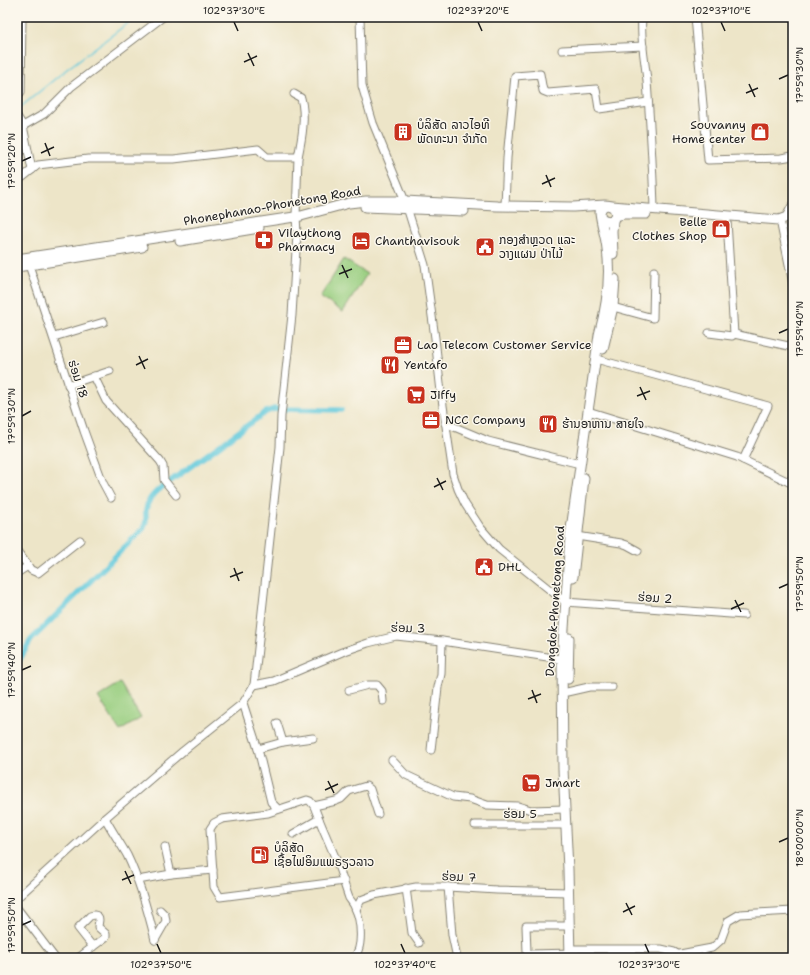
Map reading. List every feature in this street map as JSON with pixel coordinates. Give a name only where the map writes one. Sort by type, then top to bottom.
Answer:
[{"type":"main road","name":"Phonephanao-Phonetong Road","points":[[17,267],[296,219],[349,203],[366,201],[406,205],[590,213],[597,214],[601,218]]},
{"type":"main road","name":"Phonephanao-Phonetong Road","points":[[499,208],[609,206],[654,209],[780,223]]},
{"type":"main road","points":[[609,206],[616,212],[610,249],[601,218],[600,209],[609,206]]},
{"type":"main road","points":[[780,223],[787,217],[793,206]]},
{"type":"main road","points":[[601,218],[607,221],[614,218],[637,214],[727,221],[780,223],[790,222],[793,219]]},
{"type":"main road","name":"Phonephanao-Phonetong Road","points":[[17,259],[296,219]]},
{"type":"main road","name":"Dongdok-Phonetong Road","points":[[598,360],[612,307],[615,273],[610,249]]},
{"type":"main road","name":"Dongdok-Phonetong Road","points":[[568,602],[598,360],[599,335],[605,312],[609,282],[610,249]]},
{"type":"main road","name":"Dongdok-Phonetong Road","points":[[573,953],[569,926],[563,769],[565,660],[570,536],[580,464],[591,412]]},
{"type":"main road","name":"Dongdok-Phonetong Road","points":[[565,660],[568,692],[573,953]]},
{"type":"street","points":[[18,97],[21,92],[22,17]]},
{"type":"street","points":[[23,125],[44,114],[71,88],[163,17]]},
{"type":"street","points":[[360,17],[362,86],[373,123],[406,205],[425,265],[436,338],[445,423],[453,474],[458,490],[480,527],[499,549],[568,602]]},
{"type":"street","points":[[642,17],[642,35],[653,160],[654,209]]},
{"type":"street","points":[[695,17],[708,160],[781,158],[793,156]]},
{"type":"street","points":[[562,50],[643,46]]},
{"type":"street","points":[[499,208],[507,158],[515,76],[540,74],[543,91],[548,92],[596,89],[599,108],[648,102]]},
{"type":"street","points":[[17,898],[105,818],[243,703],[254,685],[280,447],[282,402],[292,315],[297,234],[298,157],[302,139],[303,105],[301,98],[294,94]]},
{"type":"street","points":[[17,116],[23,125],[32,170]]},
{"type":"street","points":[[17,179],[23,177],[38,165],[88,159],[174,158],[258,149],[267,158],[298,157]]},
{"type":"street","points":[[727,221],[734,334]]},
{"type":"street","points":[[780,223],[793,284]]},
{"type":"street","name":"ຮ່ອມ 18","points":[[29,265],[54,337],[68,385],[103,483],[111,498]]},
{"type":"street","points":[[612,307],[652,318],[654,271]]},
{"type":"street","points":[[54,337],[104,322]]},
{"type":"street","points":[[709,333],[732,336],[734,334],[793,347]]},
{"type":"street","points":[[598,360],[768,406],[743,460]]},
{"type":"street","points":[[68,385],[110,371]]},
{"type":"street","points":[[94,376],[106,401],[160,461],[163,466],[164,480],[176,495]]},
{"type":"street","points":[[591,412],[743,460],[793,484]]},
{"type":"street","points":[[445,423],[488,441],[580,464]]},
{"type":"street","points":[[577,536],[627,544],[638,551]]},
{"type":"street","points":[[17,551],[31,570],[38,574],[80,540]]},
{"type":"street","points":[[17,573],[28,566]]},
{"type":"street","name":"ຮ່ອມ 2","points":[[568,602],[744,615]]},
{"type":"street","name":"ຮ່ອມ 3","points":[[254,685],[274,681],[342,652],[389,637],[442,641],[565,660]]},
{"type":"street","points":[[431,750],[438,687],[441,674],[442,641]]},
{"type":"street","points":[[349,690],[368,685],[377,685],[382,691],[383,701]]},
{"type":"street","points":[[568,692],[588,688],[612,687]]},
{"type":"street","points":[[243,703],[258,749],[271,802],[278,809]]},
{"type":"street","points":[[277,723],[283,742]]},
{"type":"street","points":[[258,749],[283,742],[313,738]]},
{"type":"street","points":[[392,760],[406,775],[453,797],[470,799],[487,805],[518,806],[531,810],[565,809]]},
{"type":"street","points":[[314,806],[336,801],[341,799],[349,791],[366,786],[370,789],[378,814]]},
{"type":"street","points":[[344,881],[220,897],[214,887],[210,829],[214,822],[222,819],[268,813],[307,800],[310,801],[314,806],[344,881],[350,899],[356,909],[360,932],[360,943],[353,958]]},
{"type":"street","points":[[105,818],[127,855],[138,880],[155,940],[166,921],[165,916],[160,910]]},
{"type":"street","points":[[293,834],[319,819]]},
{"type":"street","name":"ຮ່ອມ 5","points":[[475,825],[566,825]]},
{"type":"street","points":[[165,847],[171,874]]},
{"type":"street","points":[[138,880],[171,874],[212,870]]},
{"type":"street","points":[[448,887],[452,935],[457,958]]},
{"type":"street","name":"ຮ່ອມ 7","points":[[356,909],[361,900],[368,897],[406,888],[448,887],[568,892]]},
{"type":"street","points":[[406,888],[412,933],[419,943]]},
{"type":"street","points":[[17,908],[55,958]]},
{"type":"street","points":[[569,926],[527,926],[528,953],[573,953],[661,949],[682,956],[712,948],[721,940],[728,921],[740,914],[793,911]]},
{"type":"street","points":[[78,958],[93,947],[107,935],[98,927],[100,920],[98,916],[94,914],[78,928],[93,947]]},
{"type":"green space","points":[[344,259],[367,274],[343,312],[320,297]]},
{"type":"green space","points":[[120,683],[141,718],[120,731],[98,697]]},
{"type":"waterway","points":[[17,110],[67,69],[136,17]]},
{"type":"waterway","points":[[17,664],[31,640],[143,529],[146,522],[147,504],[158,490],[266,412],[274,409],[341,410]]},
{"type":"place","name":"ບໍລິສັດ ລາວໄອທີ ພັດທະນາ ຈຳກັດ","points":[[403,132]]},
{"type":"place","name":"Souvanny Home center","points":[[760,132]]},
{"type":"place","name":"Belle Clothes Shop","points":[[721,229]]},
{"type":"place","name":"Vilaythong Pharmacy","points":[[264,240]]},
{"type":"place","name":"Chanthavisouk","points":[[361,241]]},
{"type":"place","name":"ກອງສໍາຫຼວດ ແລະ ວາງແຜນ ປ່າໄມ້","points":[[485,247]]},
{"type":"place","name":"Lao Telecom Customer Service","points":[[403,345]]},
{"type":"place","name":"Yentafo","points":[[390,365]]},
{"type":"place","name":"Jiffy","points":[[416,395]]},
{"type":"place","name":"NCC Company","points":[[431,420]]},
{"type":"place","name":"ຮ້ານອາຫານ ສາຍໃຈ","points":[[548,424]]},
{"type":"place","name":"DHL","points":[[484,567]]},
{"type":"place","name":"Jmart","points":[[531,783]]},
{"type":"place","name":"ບໍລິສັດ ເຊື້ອໄຟອິມແພຣຽວລາວ","points":[[260,855]]}]
